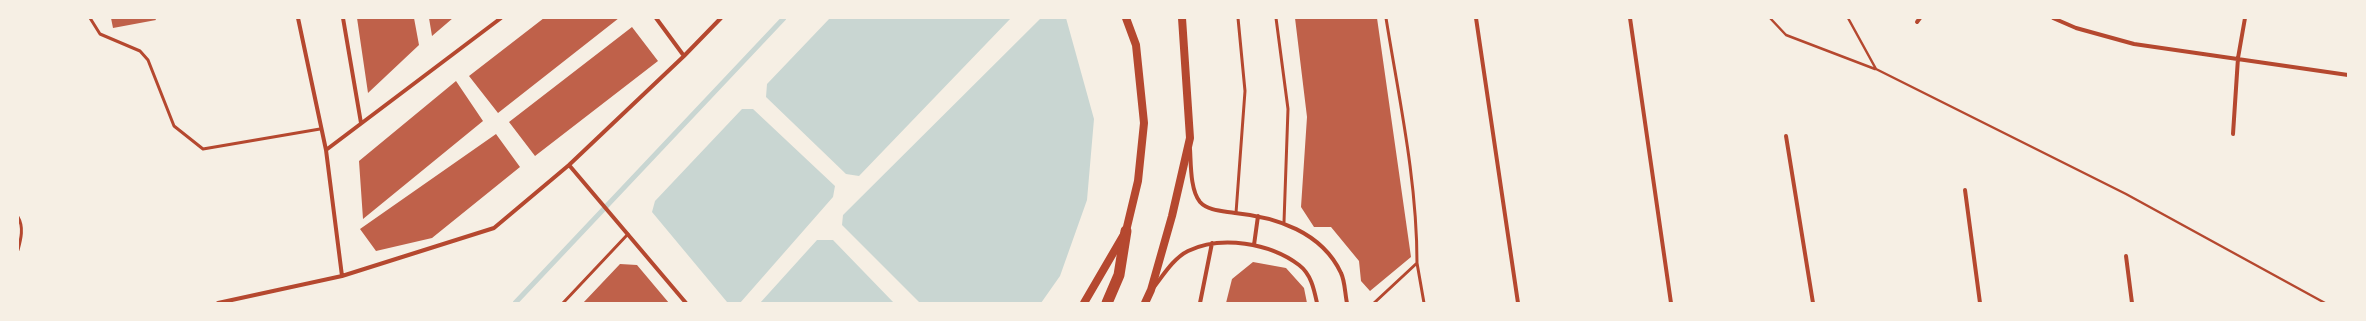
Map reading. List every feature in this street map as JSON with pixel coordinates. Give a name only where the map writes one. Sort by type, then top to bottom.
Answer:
[{"type":"highway","points":[[1107,303],[1119,275],[1126,232]]},
{"type":"main road","points":[[1084,303],[1126,232],[1138,181],[1144,123],[1136,45],[1126,18]]},
{"type":"main road","points":[[1145,303],[1151,290],[1172,216],[1190,138],[1182,18]]},
{"type":"street","points":[[298,18],[320,130],[326,150],[342,276]]},
{"type":"street","points":[[343,18],[361,123]]},
{"type":"street","points":[[326,150],[501,18]]},
{"type":"street","points":[[656,18],[684,56]]},
{"type":"street","points":[[218,303],[342,276],[494,228],[569,165],[684,56],[721,18]]},
{"type":"street","points":[[1476,18],[1518,303]]},
{"type":"street","points":[[1630,18],[1671,303]]},
{"type":"street","points":[[2053,18],[2076,28],[2134,44],[2348,75]]},
{"type":"street","points":[[2233,134],[2238,58],[2245,18]]},
{"type":"street","points":[[1786,136],[1813,303]]},
{"type":"street","points":[[1190,138],[1192,179],[1200,202],[1215,210],[1258,216],[1284,222],[1323,248],[1342,274],[1347,303]]},
{"type":"street","points":[[569,165],[686,303]]},
{"type":"street","points":[[1965,190],[1980,303]]},
{"type":"street","points":[[1254,245],[1258,216]]},
{"type":"street","points":[[1200,303],[1212,243]]},
{"type":"street","points":[[1151,290],[1172,264],[1187,252],[1212,243],[1254,245],[1279,254],[1300,265],[1314,284],[1316,303]]},
{"type":"street","points":[[2126,256],[2132,303]]},
{"type":"lane","points":[[90,18],[100,34],[140,51],[148,60],[174,126],[202,149],[320,130]]},
{"type":"lane","points":[[1236,213],[1245,91],[1238,18]]},
{"type":"lane","points":[[1276,18],[1288,109],[1284,222]]},
{"type":"lane","points":[[1386,18],[1408,148],[1417,230],[1417,263],[1424,303]]},
{"type":"lane","points":[[18,218],[21,223],[21,240],[18,250]]},
{"type":"lane","points":[[563,303],[628,234]]},
{"type":"lane","points":[[1374,303],[1417,263]]},
{"type":"path","points":[[1770,18],[1786,35],[1876,69],[2126,194],[2325,303]]},
{"type":"path","points":[[1848,18],[1876,69]]},
{"type":"shaded area","points":[[830,18],[1011,18],[859,176],[846,174],[766,97],[767,84]]},
{"type":"shaded area","points":[[1041,18],[1066,18],[1094,119],[1087,200],[1060,276],[1041,303],[920,303],[842,225],[843,215]]},
{"type":"shaded area","points":[[742,109],[753,109],[835,186],[833,197],[740,303],[727,302],[652,212],[655,201]]},
{"type":"shaded area","points":[[817,240],[833,240],[894,303],[760,303]]},
{"type":"building","points":[[111,18],[155,18],[156,20],[113,28]]},
{"type":"building","points":[[357,18],[414,18],[419,45],[368,93]]},
{"type":"building","points":[[429,18],[453,18],[432,36]]},
{"type":"building","points":[[544,18],[619,18],[498,113],[469,76]]},
{"type":"building","points":[[1295,18],[1377,18],[1411,257],[1370,291],[1361,281],[1359,261],[1331,227],[1314,227],[1301,207],[1307,117]]},
{"type":"building","points":[[632,27],[658,61],[535,156],[509,122]]},
{"type":"building","points":[[456,81],[483,121],[363,219],[359,161]]},
{"type":"building","points":[[496,134],[520,167],[432,238],[376,251],[360,229]]},
{"type":"building","points":[[1253,262],[1286,268],[1304,288],[1307,303],[1226,303],[1232,279]]},
{"type":"building","points":[[620,264],[637,265],[669,303],[583,303]]},
{"type":"waterway","points":[[515,303],[784,18]]}]
